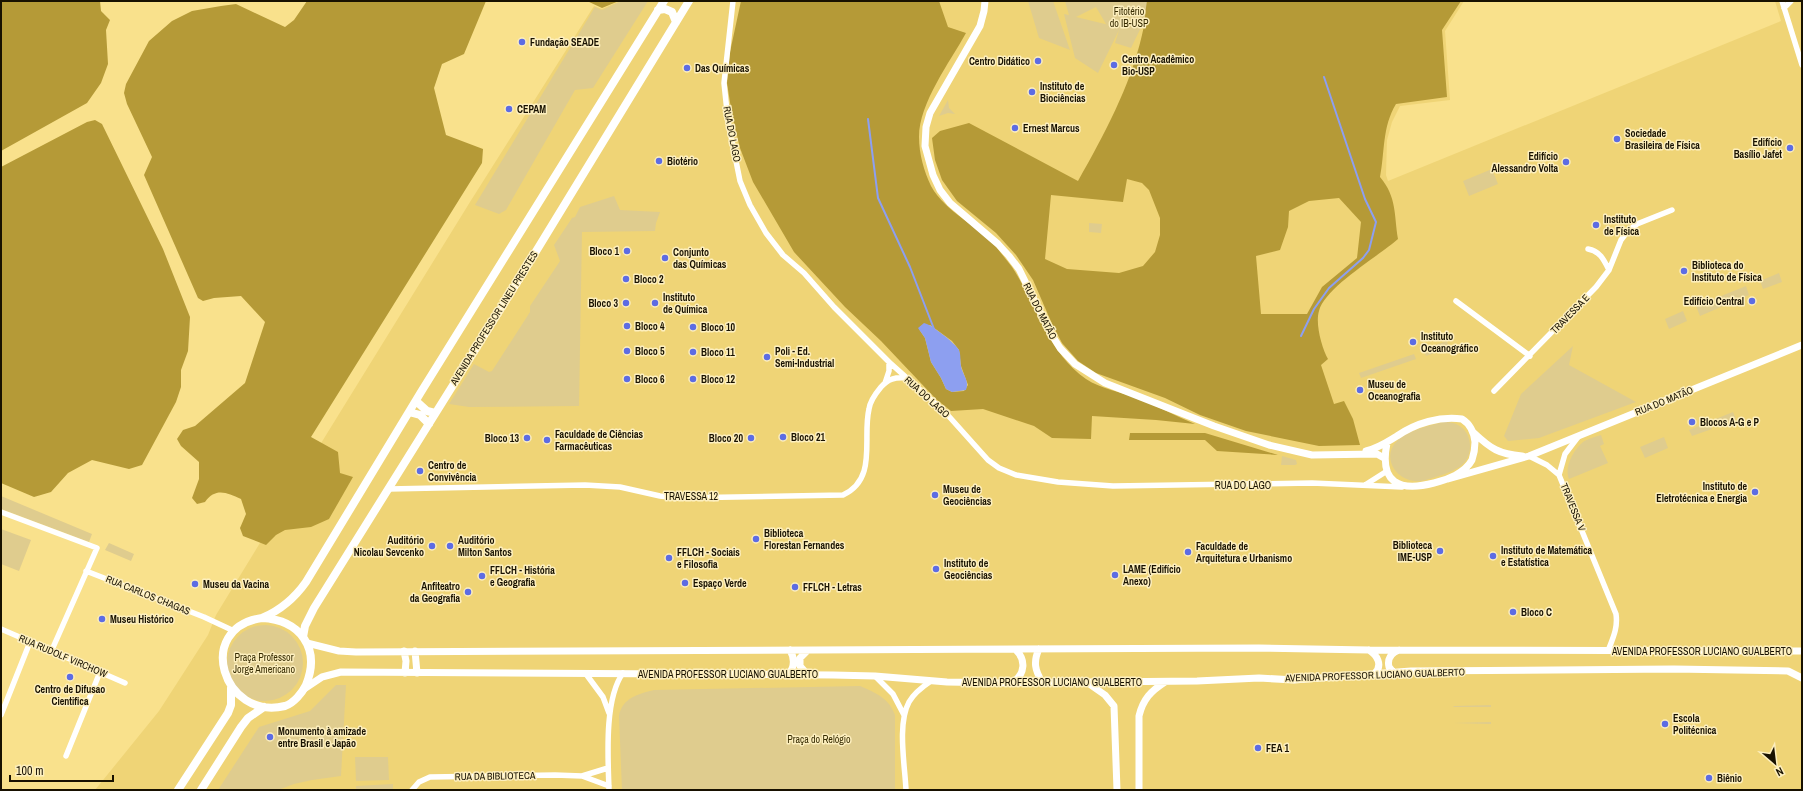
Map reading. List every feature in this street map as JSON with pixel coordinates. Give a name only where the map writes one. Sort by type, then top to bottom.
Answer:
[{"type":"main road","points":[[178,790],[228,713],[231,705],[231,688],[223,670],[222,659],[224,647],[234,631],[241,624],[278,612],[299,593],[409,412],[664,1]]},
{"type":"main road","name":"AVENIDA PROFESSOR LINEU PRESTES","points":[[305,640],[305,626],[314,608],[389,489],[689,1]]},
{"type":"main road","points":[[658,10],[665,9],[672,12],[676,22]]},
{"type":"main road","points":[[416,401],[427,411],[435,413]]},
{"type":"main road","points":[[409,412],[420,415],[428,424]]},
{"type":"main road","points":[[231,688],[250,702],[264,707],[285,706],[304,689],[311,667],[311,657],[305,640],[296,629],[283,621],[262,618]]},
{"type":"main road","points":[[201,790],[245,722],[264,707]]},
{"type":"street","name":"RUA DO LAGO","points":[[733,1],[724,83],[728,121],[740,181],[750,205],[766,233],[783,255],[804,273],[834,307],[889,362],[945,412],[988,460],[999,468],[1016,475],[1058,482],[1113,486],[1288,484],[1402,487]]},
{"type":"street","name":"RUA DO MATÃO","points":[[985,1],[980,26],[930,113],[926,127],[925,146],[933,175],[940,190],[950,203],[998,244],[1019,269],[1050,332],[1060,348],[1075,364],[1105,383],[1228,431],[1301,454],[1331,455],[1358,453],[1376,454],[1384,458]]},
{"type":"street","points":[[1782,1],[1802,65]]},
{"type":"street","points":[[1784,8],[1791,1]]},
{"type":"street","name":"TRAVESSA E","points":[[1494,391],[1596,287],[1609,270],[1621,240],[1628,231],[1637,224],[1672,210]]},
{"type":"street","points":[[1588,249],[1595,250],[1599,254],[1609,270]]},
{"type":"street","points":[[1456,301],[1530,356]]},
{"type":"street","name":"RUA DO MATÃO","points":[[1448,479],[1528,456],[1802,345]]},
{"type":"street","name":"TRAVESSA 12","points":[[389,489],[585,486],[620,487],[660,496],[677,498],[843,495],[854,488],[865,471],[867,455],[868,409],[885,383],[889,371],[889,362]]},
{"type":"street","points":[[885,383],[896,378],[906,378]]},
{"type":"street","points":[[1474,433],[1472,460],[1462,470],[1448,479],[1419,487],[1402,487],[1392,479],[1387,471],[1384,458],[1387,444],[1404,432],[1437,418],[1462,419],[1466,421],[1474,433],[1488,446],[1501,453],[1528,456]]},
{"type":"street","name":"TRAVESSA V","points":[[1560,475],[1565,454],[1578,436]]},
{"type":"street","name":"RUA DO MATÃO","points":[[1358,453],[1387,444]]},
{"type":"street","name":"TRAVESSA V","points":[[1528,456],[1547,464],[1560,475],[1616,614],[1616,633],[1608,651]]},
{"type":"street","points":[[1365,485],[1387,471]]},
{"type":"street","points":[[1,512],[97,548],[51,652]]},
{"type":"street","name":"RUA CARLOS CHAGAS","points":[[86,571],[234,631]]},
{"type":"street","name":"RUA RUDOLF VIRCHOW","points":[[1,629],[125,683]]},
{"type":"street","name":"AVENIDA PROFESSOR LUCIANO GUALBERTO","points":[[305,640],[345,651],[807,651],[851,649],[1016,650],[1259,648],[1369,650],[1802,651]]},
{"type":"street","points":[[1,716],[30,642]]},
{"type":"street","points":[[1039,649],[1035,662],[1035,668],[1042,682]]},
{"type":"street","points":[[788,675],[791,671],[794,660],[790,650]]},
{"type":"street","points":[[1014,682],[1019,678],[1024,666],[1023,660],[1016,650]]},
{"type":"street","points":[[1369,650],[1376,656],[1378,661],[1377,671],[1375,673]]},
{"type":"street","points":[[1393,672],[1389,668],[1388,660],[1392,654],[1399,650]]},
{"type":"street","points":[[404,651],[406,661],[405,673]]},
{"type":"street","points":[[415,651],[417,673]]},
{"type":"street","points":[[807,651],[800,658],[800,666],[808,675]]},
{"type":"street","name":"AVENIDA PROFESSOR LUCIANO GUALBERTO","points":[[304,689],[322,677],[341,672],[808,675],[875,676],[931,681],[1165,682],[1259,678],[1294,680],[1393,672],[1674,669],[1788,671],[1802,678]]},
{"type":"street","points":[[66,756],[100,672]]},
{"type":"street","points":[[609,788],[608,768],[610,715],[615,688],[623,673]]},
{"type":"street","points":[[586,674],[603,697],[610,715]]},
{"type":"street","points":[[875,676],[893,694],[904,716]]},
{"type":"street","points":[[906,790],[904,716],[913,695],[931,681]]},
{"type":"street","points":[[1085,681],[1104,695],[1114,706],[1117,790]]},
{"type":"street","points":[[1139,790],[1139,716],[1141,707],[1150,693],[1165,682]]},
{"type":"street","name":"RUA DA BIBLIOTECA","points":[[412,790],[419,782],[430,778],[555,775],[582,776],[608,768]]},
{"type":"street","name":"RUA DA BIBLIOTECA","points":[[582,776],[609,788]]},
{"type":"shaded area","points":[[1,1],[100,1],[101,11],[110,20],[106,30],[108,64],[101,83],[87,103],[1,151]]},
{"type":"shaded area","points":[[307,1],[486,1],[464,54],[442,64],[434,88],[446,135],[483,149],[482,163],[311,437],[338,452],[340,473],[353,477],[329,519],[311,527],[285,530],[276,535],[266,545],[243,536],[240,528],[246,514],[241,499],[226,493],[218,493],[213,494],[205,502],[197,504],[192,498],[199,479],[199,462],[181,446],[177,439],[183,430],[195,426],[245,383],[265,322],[241,296],[214,298],[203,301],[198,298],[144,175],[152,157],[127,104],[124,93],[126,84],[149,41],[172,21],[192,11],[236,4],[285,27],[294,20]]},
{"type":"shaded area","points":[[587,1],[619,1],[602,8]]},
{"type":"shaded area","points":[[620,1],[1464,1],[1445,31],[1450,100],[1400,106],[1392,122],[1387,140],[1386,175],[1388,181],[1781,21],[1775,1],[1802,1],[1802,790],[95,790],[159,711],[208,635],[216,615],[323,440],[470,202],[594,6],[602,9]]},
{"type":"shaded area","points":[[741,1],[939,1],[948,27],[966,33],[936,83],[924,110],[920,124],[919,143],[921,156],[931,186],[945,204],[981,232],[997,248],[1012,267],[1052,342],[1073,368],[1086,379],[1098,385],[1152,404],[1195,424],[1092,416],[1091,439],[1052,438],[1034,426],[983,409],[951,411],[936,399],[881,341],[845,307],[794,252],[753,182],[740,148],[732,115],[727,83],[730,52]],"holes":[[[930,325],[952,341],[959,350],[961,366],[968,385],[964,391],[952,392],[946,389],[931,362],[925,338],[919,329]]]},
{"type":"shaded area","points":[[1147,1],[1461,1],[1442,30],[1447,97],[1396,104],[1388,122],[1380,177],[1392,199],[1398,239],[1354,272],[1331,292],[1323,302],[1319,311],[1318,322],[1320,336],[1328,359],[1321,365],[1334,404],[1344,401],[1353,419],[1360,445],[1319,446],[1246,431],[1200,415],[1165,398],[1096,373],[1078,361],[1062,343],[1033,280],[1016,255],[996,233],[957,201],[942,180],[935,160],[932,138],[940,131],[969,123],[1078,181],[1107,128],[1131,73],[1143,31]],"holes":[[[1127,179],[1142,183],[1149,190],[1160,218],[1160,235],[1155,252],[1143,266],[1119,273],[1067,269],[1045,259],[1051,195],[1123,202]],[[1339,198],[1361,222],[1357,258],[1322,287],[1307,314],[1261,314],[1256,256],[1280,250],[1288,227],[1289,211],[1309,201]]]},
{"type":"shaded area","points":[[95,120],[102,124],[163,249],[190,317],[188,351],[181,370],[181,387],[176,402],[142,465],[129,469],[92,460],[68,473],[51,492],[34,497],[1,483],[1,167],[87,122]]},
{"type":"shaded area","points":[[1130,433],[1205,433],[1278,455],[1217,451],[1205,440],[1129,440]]},
{"type":"green space","points":[[621,1],[648,1],[593,88],[575,90],[506,210],[499,214],[475,205],[595,7],[602,10]]},
{"type":"green space","points":[[1028,1],[1053,1],[1070,50],[1039,38]]},
{"type":"green space","name":"Fitotério do IB-USP","points":[[1065,1],[1154,1],[1131,48],[1115,43],[1119,30],[1098,73],[1075,58],[1064,14],[1069,15]],"holes":[[[1096,7],[1106,24],[1109,25],[1076,17]]]},
{"type":"green space","points":[[948,100],[949,108],[955,114],[948,113],[939,116]]},
{"type":"green space","points":[[1492,169],[1498,184],[1469,196],[1463,181]]},
{"type":"green space","points":[[614,196],[620,210],[660,212],[655,231],[582,232],[579,406],[469,407],[449,404],[474,364],[489,372],[492,371],[530,312],[530,306],[560,261],[554,245],[572,218],[575,217],[580,207]]},
{"type":"green space","points":[[1089,223],[1102,224],[1101,233],[1089,232]]},
{"type":"green space","points":[[1779,273],[1782,282],[1763,289],[1760,281]]},
{"type":"green space","points":[[1746,286],[1749,295],[1700,316],[1696,306]]},
{"type":"green space","points":[[1683,311],[1687,321],[1669,329],[1665,319]]},
{"type":"green space","points":[[1447,341],[1449,348],[1426,356],[1423,349]]},
{"type":"green space","points":[[1573,346],[1569,365],[1636,402],[1539,438],[1508,441],[1504,436],[1521,394]]},
{"type":"green space","points":[[1414,354],[1416,359],[1361,378],[1359,373]]},
{"type":"green space","points":[[1733,412],[1736,419],[1716,427],[1713,420]]},
{"type":"green space","points":[[1443,422],[1452,423],[1463,428],[1469,438],[1469,454],[1463,464],[1450,472],[1421,481],[1413,481],[1399,474],[1391,462],[1390,454],[1398,440],[1413,431]]},
{"type":"green space","points":[[1709,422],[1712,429],[1692,436],[1689,430]]},
{"type":"green space","points":[[1601,435],[1604,444],[1600,446],[1608,463],[1569,479],[1568,470],[1570,459],[1579,445],[1591,438]]},
{"type":"green space","points":[[1664,437],[1668,448],[1645,458],[1640,447]]},
{"type":"green space","points":[[1282,456],[1296,460],[1297,464],[1281,465]]},
{"type":"green space","points":[[1,496],[92,534],[89,542],[1,509]]},
{"type":"green space","points":[[1,529],[31,540],[19,571],[1,564]]},
{"type":"green space","points":[[109,543],[134,554],[131,561],[105,550]]},
{"type":"green space","name":"Praça Professor Jorge Americano","points":[[265,625],[280,628],[292,636],[300,648],[303,663],[300,678],[292,690],[280,698],[265,701],[250,698],[238,690],[230,678],[227,663],[230,648],[238,636],[250,628]]},
{"type":"green space","points":[[336,685],[346,685],[341,776],[294,784],[278,790],[218,790],[259,727],[310,711]]},
{"type":"green space","name":"Praça do Relógio","points":[[860,686],[886,700],[895,715],[895,790],[622,790],[619,716],[623,705],[637,695],[654,690]]},
{"type":"green space","points":[[1491,705],[1491,707],[1453,707],[1454,706]]},
{"type":"green space","points":[[1491,722],[1491,724],[1454,723]]},
{"type":"green space","points":[[355,757],[388,757],[389,780],[356,781]]},
{"type":"green space","points":[[393,784],[393,790],[356,790],[356,786]]},
{"type":"water","points":[[924,323],[943,335],[959,350],[962,369],[967,384],[966,390],[952,392],[946,389],[931,362],[925,338],[918,328]]},
{"type":"waterway","points":[[1301,336],[1314,309],[1329,288],[1363,258],[1369,250],[1376,222],[1365,199],[1324,77]]},
{"type":"waterway","points":[[868,119],[878,198],[910,267],[934,329]]},
{"type":"place","name":"Fundação SEADE","points":[[522,42]]},
{"type":"place","name":"Centro Didático","points":[[1038,61]]},
{"type":"place","name":"Centro Acadêmico Bio-USP","points":[[1114,65]]},
{"type":"place","name":"Das Químicas","points":[[687,68]]},
{"type":"place","name":"Instituto de Biociências","points":[[1032,92]]},
{"type":"place","name":"CEPAM","points":[[509,109]]},
{"type":"place","name":"Ernest Marcus","points":[[1015,128]]},
{"type":"place","name":"Sociedade Brasileira de Física","points":[[1617,139]]},
{"type":"place","name":"Edifício Basílio Jafet","points":[[1790,148]]},
{"type":"place","name":"Biotério","points":[[659,161]]},
{"type":"place","name":"Edifício Alessandro Volta","points":[[1566,162]]},
{"type":"place","name":"Instituto de Física","points":[[1596,225]]},
{"type":"place","name":"Bloco 1","points":[[627,251]]},
{"type":"place","name":"Conjunto das Químicas","points":[[665,258]]},
{"type":"place","name":"Biblioteca do Instituto de Física","points":[[1684,271]]},
{"type":"place","name":"Bloco 2","points":[[626,279]]},
{"type":"place","name":"Edifício Central","points":[[1752,301]]},
{"type":"place","name":"Bloco 3","points":[[626,303]]},
{"type":"place","name":"Instituto de Química","points":[[655,303]]},
{"type":"place","name":"Bloco 4","points":[[627,326]]},
{"type":"place","name":"Bloco 10","points":[[693,327]]},
{"type":"place","name":"Instituto Oceanográfico","points":[[1413,342]]},
{"type":"place","name":"Bloco 5","points":[[627,351]]},
{"type":"place","name":"Bloco 11","points":[[693,352]]},
{"type":"place","name":"Poli - Ed. Semi-Industrial","points":[[767,357]]},
{"type":"place","name":"Bloco 6","points":[[627,379]]},
{"type":"place","name":"Bloco 12","points":[[693,379]]},
{"type":"place","name":"Museu de Oceanografia","points":[[1360,390]]},
{"type":"place","name":"Blocos A-G e P","points":[[1692,422]]},
{"type":"place","name":"Bloco 21","points":[[783,437]]},
{"type":"place","name":"Bloco 13","points":[[527,438]]},
{"type":"place","name":"Bloco 20","points":[[751,438]]},
{"type":"place","name":"Faculdade de Ciências Farmacêuticas","points":[[547,440]]},
{"type":"place","name":"Centro de Convivência","points":[[420,471]]},
{"type":"place","name":"Instituto de Eletrotécnica e Energia","points":[[1755,492]]},
{"type":"place","name":"Museu de Geociências","points":[[935,495]]},
{"type":"place","name":"Biblioteca Florestan Fernandes","points":[[756,539]]},
{"type":"place","name":"Auditório Nicolau Sevcenko","points":[[432,546]]},
{"type":"place","name":"Auditório Milton Santos","points":[[450,546]]},
{"type":"place","name":"Biblioteca IME-USP","points":[[1440,551]]},
{"type":"place","name":"Faculdade de Arquitetura e Urbanismo","points":[[1188,552]]},
{"type":"place","name":"Instituto de Matemática e Estatística","points":[[1493,556]]},
{"type":"place","name":"FFLCH - Sociais e Filosofia","points":[[669,558]]},
{"type":"place","name":"Instituto de Geociências","points":[[936,569]]},
{"type":"place","name":"LAME (Edifício Anexo)","points":[[1115,575]]},
{"type":"place","name":"FFLCH - História e Geografia","points":[[482,576]]},
{"type":"place","name":"Espaço Verde","points":[[685,583]]},
{"type":"place","name":"Museu da Vacina","points":[[195,584]]},
{"type":"place","name":"FFLCH - Letras","points":[[795,587]]},
{"type":"place","name":"Anfiteatro da Geografia","points":[[468,592]]},
{"type":"place","name":"Bloco C","points":[[1513,612]]},
{"type":"place","name":"Museu Histórico","points":[[102,619]]},
{"type":"place","name":"Centro de Difusao Cientifica","points":[[70,677]]},
{"type":"place","name":"Escola Politécnica","points":[[1665,724]]},
{"type":"place","name":"Monumento à amizade entre Brasil e Japão","points":[[270,737]]},
{"type":"place","name":"FEA 1","points":[[1258,748]]},
{"type":"place","name":"Biênio","points":[[1709,778]]}]
